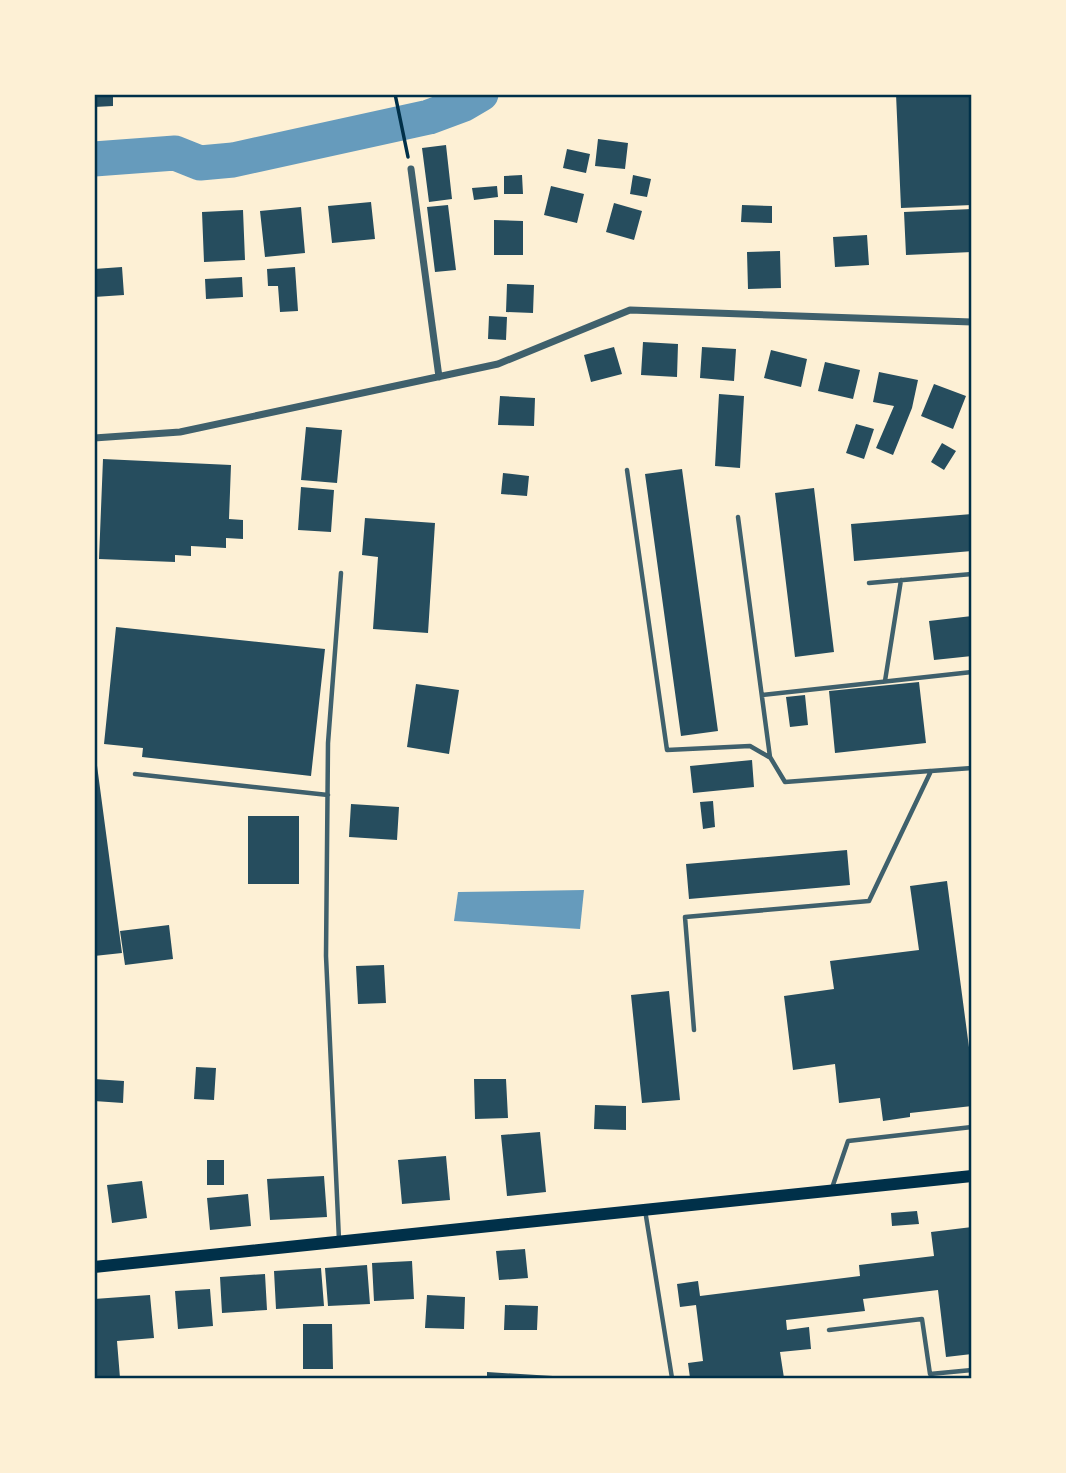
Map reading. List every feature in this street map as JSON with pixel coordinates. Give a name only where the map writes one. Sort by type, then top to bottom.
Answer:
[{"type":"main road","points":[[94,1267],[971,1176]]},
{"type":"street","points":[[411,169],[439,377]]},
{"type":"street","points":[[94,438],[180,432],[498,364],[630,310],[971,322]]},
{"type":"lane","points":[[627,470],[667,750],[750,746],[770,757]]},
{"type":"lane","points":[[738,517],[770,757],[785,782],[971,768]]},
{"type":"lane","points":[[339,1241],[326,956],[328,743],[341,573]]},
{"type":"lane","points":[[869,583],[971,574]]},
{"type":"lane","points":[[885,681],[901,580]]},
{"type":"lane","points":[[762,695],[971,672]]},
{"type":"lane","points":[[694,1030],[685,917],[869,901],[931,771]]},
{"type":"lane","points":[[135,774],[328,795]]},
{"type":"lane","points":[[832,1190],[848,1141],[971,1127]]},
{"type":"lane","points":[[645,1209],[672,1378]]},
{"type":"lane","points":[[829,1330],[922,1319],[930,1374],[971,1370]]},
{"type":"path","points":[[395,94],[411,169]]},
{"type":"water","points":[[584,890],[580,929],[454,921],[458,892]]},
{"type":"building","points":[[94,94],[113,94],[113,106],[94,107]]},
{"type":"building","points":[[896,94],[972,94],[972,205],[901,208]]},
{"type":"building","points":[[598,139],[628,143],[625,169],[595,166]]},
{"type":"building","points":[[446,145],[452,199],[429,202],[422,148]]},
{"type":"building","points":[[567,149],[590,154],[586,173],[563,168]]},
{"type":"building","points":[[522,175],[523,194],[504,194],[504,176]]},
{"type":"building","points":[[633,175],[651,179],[647,197],[630,194]]},
{"type":"building","points":[[497,186],[498,197],[474,200],[472,188]]},
{"type":"building","points":[[551,186],[584,194],[577,223],[544,215]]},
{"type":"building","points":[[371,202],[375,239],[332,243],[328,206]]},
{"type":"building","points":[[614,203],[642,211],[634,240],[606,232]]},
{"type":"building","points":[[448,205],[456,270],[435,272],[427,207]]},
{"type":"building","points":[[742,205],[772,206],[772,223],[741,222]]},
{"type":"building","points":[[301,207],[305,253],[265,257],[260,211]]},
{"type":"building","points":[[972,209],[972,252],[906,255],[904,212]]},
{"type":"building","points":[[243,210],[245,260],[204,262],[202,212]]},
{"type":"building","points":[[494,220],[523,221],[523,255],[494,255]]},
{"type":"building","points":[[867,235],[869,265],[835,267],[833,237]]},
{"type":"building","points":[[780,251],[781,288],[748,289],[747,252]]},
{"type":"building","points":[[122,267],[124,295],[94,297],[94,269]]},
{"type":"building","points":[[295,267],[298,311],[280,312],[278,286],[268,286],[267,269]]},
{"type":"building","points":[[242,277],[243,297],[206,299],[205,279]]},
{"type":"building","points":[[507,284],[534,285],[533,313],[506,312]]},
{"type":"building","points":[[489,316],[507,317],[506,340],[488,339]]},
{"type":"building","points":[[643,342],[678,344],[677,377],[641,375]]},
{"type":"building","points":[[614,347],[622,374],[591,382],[584,355]]},
{"type":"building","points":[[702,347],[736,349],[734,381],[700,378]]},
{"type":"building","points":[[771,350],[807,359],[801,387],[764,378]]},
{"type":"building","points":[[825,362],[860,370],[853,399],[818,391]]},
{"type":"building","points":[[879,372],[918,380],[912,408],[893,455],[876,448],[894,406],[873,402]]},
{"type":"building","points":[[934,384],[966,396],[953,429],[921,416]]},
{"type":"building","points":[[719,394],[744,396],[740,468],[715,466]]},
{"type":"building","points":[[500,396],[535,398],[534,426],[498,425]]},
{"type":"building","points":[[856,424],[874,429],[864,459],[846,453]]},
{"type":"building","points":[[306,427],[342,430],[337,483],[301,480]]},
{"type":"building","points":[[942,443],[956,451],[944,470],[931,462]]},
{"type":"building","points":[[103,459],[231,465],[229,519],[243,520],[243,539],[226,538],[226,548],[191,546],[191,556],[175,555],[175,562],[99,559]]},
{"type":"building","points":[[682,469],[718,731],[681,736],[645,474]]},
{"type":"building","points":[[503,473],[529,476],[527,496],[501,494]]},
{"type":"building","points":[[301,487],[334,490],[331,532],[298,530]]},
{"type":"building","points":[[814,488],[834,652],[795,657],[775,493]]},
{"type":"building","points":[[972,514],[972,551],[854,561],[851,524]]},
{"type":"building","points":[[365,518],[435,523],[428,633],[373,629],[378,557],[362,555]]},
{"type":"building","points":[[972,616],[972,656],[934,660],[929,621]]},
{"type":"building","points":[[116,627],[325,649],[311,776],[142,757],[143,748],[104,744]]},
{"type":"building","points":[[919,682],[926,743],[835,753],[829,691]]},
{"type":"building","points":[[416,684],[459,690],[449,754],[407,747]]},
{"type":"building","points":[[805,695],[808,725],[790,727],[786,697]]},
{"type":"building","points":[[94,743],[122,953],[94,956]]},
{"type":"building","points":[[752,760],[754,787],[693,793],[690,766]]},
{"type":"building","points":[[713,801],[715,827],[703,829],[700,802]]},
{"type":"building","points":[[351,804],[399,807],[397,840],[349,837]]},
{"type":"building","points":[[248,816],[299,816],[299,884],[248,884]]},
{"type":"building","points":[[847,850],[850,885],[689,899],[686,864]]},
{"type":"building","points":[[947,881],[972,1070],[972,1106],[910,1113],[910,1117],[883,1121],[880,1098],[839,1103],[835,1064],[793,1070],[784,996],[834,989],[830,961],[919,950],[910,886]]},
{"type":"building","points":[[169,925],[173,959],[125,965],[120,931]]},
{"type":"building","points":[[384,965],[386,1003],[358,1004],[356,966]]},
{"type":"building","points":[[669,991],[680,1100],[642,1103],[631,995]]},
{"type":"building","points":[[196,1067],[216,1068],[214,1100],[194,1099]]},
{"type":"building","points":[[94,1079],[124,1081],[123,1103],[94,1101]]},
{"type":"building","points":[[474,1079],[506,1079],[508,1118],[475,1119]]},
{"type":"building","points":[[595,1105],[626,1106],[626,1130],[594,1129]]},
{"type":"building","points":[[540,1132],[546,1192],[507,1196],[501,1135]]},
{"type":"building","points":[[446,1156],[450,1200],[402,1204],[398,1160]]},
{"type":"building","points":[[207,1160],[224,1160],[224,1185],[207,1185]]},
{"type":"building","points":[[324,1176],[327,1217],[270,1220],[267,1179]]},
{"type":"building","points":[[142,1181],[147,1218],[112,1223],[107,1185]]},
{"type":"building","points":[[248,1194],[251,1226],[210,1230],[207,1198]]},
{"type":"building","points":[[917,1211],[919,1224],[892,1226],[891,1213]]},
{"type":"building","points":[[972,1227],[972,1354],[946,1357],[938,1290],[863,1299],[865,1311],[786,1320],[787,1330],[809,1327],[811,1349],[780,1352],[784,1378],[690,1378],[688,1363],[703,1361],[696,1305],[680,1307],[677,1284],[698,1281],[700,1296],[860,1276],[859,1265],[934,1256],[931,1232]]},
{"type":"building","points":[[525,1249],[528,1278],[499,1280],[496,1251]]},
{"type":"building","points":[[412,1261],[414,1299],[374,1301],[372,1263]]},
{"type":"building","points":[[367,1265],[370,1304],[328,1306],[325,1268]]},
{"type":"building","points":[[321,1268],[324,1306],[276,1309],[274,1271]]},
{"type":"building","points":[[265,1274],[267,1310],[222,1313],[220,1277]]},
{"type":"building","points":[[210,1289],[213,1326],[178,1329],[175,1291]]},
{"type":"building","points":[[150,1295],[154,1338],[117,1341],[120,1378],[97,1378],[94,1299]]},
{"type":"building","points":[[427,1295],[465,1297],[464,1329],[425,1328]]},
{"type":"building","points":[[505,1305],[538,1306],[537,1330],[504,1330]]},
{"type":"building","points":[[303,1324],[332,1324],[333,1369],[303,1369]]},
{"type":"building","points":[[487,1372],[553,1376],[553,1378],[487,1378]]},
{"type":"waterway","points":[[94,159],[175,153],[200,163],[233,160],[429,117],[464,104],[481,94]]}]
